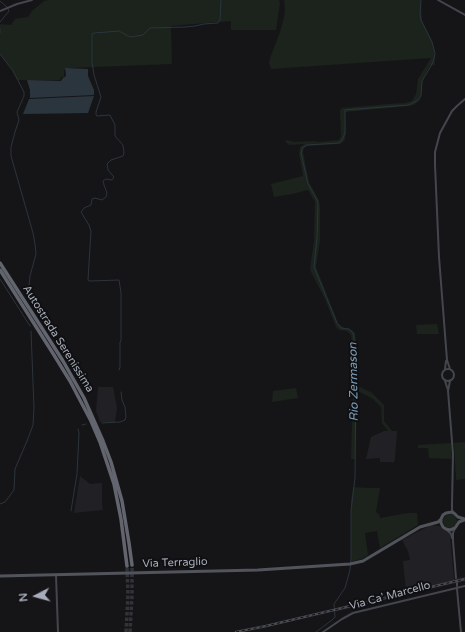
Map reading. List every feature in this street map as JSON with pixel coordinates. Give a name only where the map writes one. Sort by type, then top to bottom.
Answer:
[{"type":"highway","name":"Autostrada Serenissima","points":[[0,263],[84,398],[103,441],[122,501],[129,542],[129,565],[114,484],[91,421],[58,361],[0,270]]},
{"type":"main road","points":[[0,11],[25,1],[32,0]]},
{"type":"main road","points":[[438,0],[465,15]]},
{"type":"main road","points":[[448,392],[450,380],[453,378],[454,374],[450,369],[447,360],[439,257],[435,152],[440,133],[447,120],[465,98]]},
{"type":"main road","points":[[447,360],[441,374],[445,380],[448,392],[453,454],[452,510],[458,517],[465,519]]},
{"type":"main road","points":[[444,369],[450,369]]},
{"type":"main road","points":[[445,380],[450,380]]},
{"type":"main road","points":[[442,526],[441,519],[452,505]]},
{"type":"main road","points":[[447,512],[455,514]]},
{"type":"main road","points":[[458,517],[458,524]]},
{"type":"main road","name":"Via Terraglio","points":[[0,576],[258,570],[350,564],[363,560],[420,527],[433,524],[441,519]]},
{"type":"main road","points":[[456,578],[453,534],[458,524],[465,519]]},
{"type":"main road","points":[[433,524],[447,529],[451,534],[453,541]]},
{"type":"main road","points":[[447,529],[452,530],[455,528]]},
{"type":"main road","points":[[56,575],[58,632]]},
{"type":"main road","name":"Via Ca' Marcello","points":[[323,632],[342,618],[353,613],[465,586]]},
{"type":"main road","points":[[457,589],[462,632]]},
{"type":"shaded area","points":[[279,0],[280,3],[276,30],[231,30],[231,21],[171,26],[172,64],[70,68],[64,70],[64,77],[61,77],[60,80],[18,80],[0,54],[0,24],[11,25],[15,19],[28,17],[32,11],[44,1]]},
{"type":"shaded area","points":[[284,0],[421,0],[422,21],[433,43],[435,65],[430,66],[423,79],[419,101],[414,105],[408,106],[345,112],[346,133],[345,140],[343,142],[340,144],[307,146],[304,148],[303,152],[309,182],[319,200],[320,207],[320,241],[316,267],[338,323],[355,333],[358,353],[354,353],[351,335],[347,331],[339,330],[336,327],[325,299],[310,270],[314,241],[315,202],[308,190],[274,197],[271,184],[303,176],[299,154],[300,147],[304,144],[289,145],[285,141],[286,140],[295,142],[318,142],[339,140],[341,136],[340,110],[342,108],[405,103],[412,101],[416,94],[418,79],[431,58],[271,69],[269,63],[270,58],[284,18]]},
{"type":"shaded area","points":[[65,68],[88,69],[88,76],[94,90],[94,95],[30,98],[30,90],[27,80],[61,81],[66,75]]},
{"type":"shaded area","points":[[94,96],[88,113],[23,114],[29,99]]},
{"type":"shaded area","points":[[437,324],[439,334],[417,334],[416,325]]},
{"type":"shaded area","points":[[357,355],[357,361],[359,361],[358,386],[372,393],[384,405],[384,421],[392,431],[388,431],[382,423],[381,407],[373,399],[358,391],[355,459],[351,459],[354,356]]},
{"type":"shaded area","points":[[98,387],[113,387],[117,408],[115,422],[100,422],[96,411]]},
{"type":"shaded area","points":[[296,388],[298,398],[272,402],[273,391]]},
{"type":"shaded area","points":[[384,431],[397,431],[394,462],[380,462],[380,458],[366,459],[371,437]]},
{"type":"shaded area","points":[[465,442],[465,479],[456,480],[454,443]]},
{"type":"shaded area","points":[[451,443],[452,459],[429,458],[428,448],[418,448],[418,445]]},
{"type":"shaded area","points":[[80,476],[90,484],[102,483],[103,510],[74,513]]},
{"type":"shaded area","points":[[353,487],[380,488],[376,512],[379,514],[380,518],[408,513],[417,513],[418,525],[380,548],[377,531],[365,533],[368,555],[351,562],[351,501]]},
{"type":"shaded area","points":[[447,514],[453,514],[457,518],[457,524],[453,528],[447,528],[443,524],[443,518]]},
{"type":"shaded area","points":[[432,525],[439,526],[450,535],[454,579],[465,577],[465,581],[334,612],[336,608],[406,591],[403,561],[410,560],[408,551],[402,540]]},
{"type":"waterway","points":[[119,370],[121,341],[121,293],[119,280],[88,280],[91,231],[81,212],[84,208],[91,205],[92,199],[95,198],[102,200],[106,197],[107,193],[103,181],[106,179],[112,180],[114,177],[108,170],[107,164],[111,160],[123,156],[124,153],[123,145],[115,136],[115,125],[110,115],[96,115],[101,97],[94,75],[92,62],[92,34],[119,31],[131,37],[143,35],[150,28],[185,27],[218,23],[220,20],[221,0]]},
{"type":"waterway","name":"Rio Zermason","points":[[316,632],[335,617],[334,604],[345,588],[350,570],[351,511],[355,478],[356,353],[353,333],[349,329],[341,328],[337,323],[314,267],[318,205],[317,200],[308,184],[301,153],[302,148],[307,145],[339,143],[345,133],[345,110],[409,105],[418,100],[421,96],[422,81],[431,66],[435,53],[432,42],[421,20],[421,0]]},
{"type":"waterway","points":[[0,1],[9,11],[0,22]]},
{"type":"waterway","points":[[0,54],[13,71],[24,92],[24,96],[17,112],[19,120],[11,147],[11,156],[35,244],[36,254],[30,276],[28,295],[30,301],[42,318]]},
{"type":"waterway","points":[[0,279],[30,326]]},
{"type":"waterway","points":[[0,504],[5,502],[14,490],[15,469],[33,425],[34,408],[31,331]]},
{"type":"waterway","points":[[102,423],[120,422],[125,420],[125,407],[121,392]]},
{"type":"waterway","points":[[82,425],[86,424]]},
{"type":"waterway","points":[[71,511],[77,474],[78,429]]},
{"type":"tunnel","points":[[130,632],[132,565]]},
{"type":"tunnel","points":[[126,632],[128,595],[127,566]]},
{"type":"railway","points":[[236,632],[465,579]]}]
